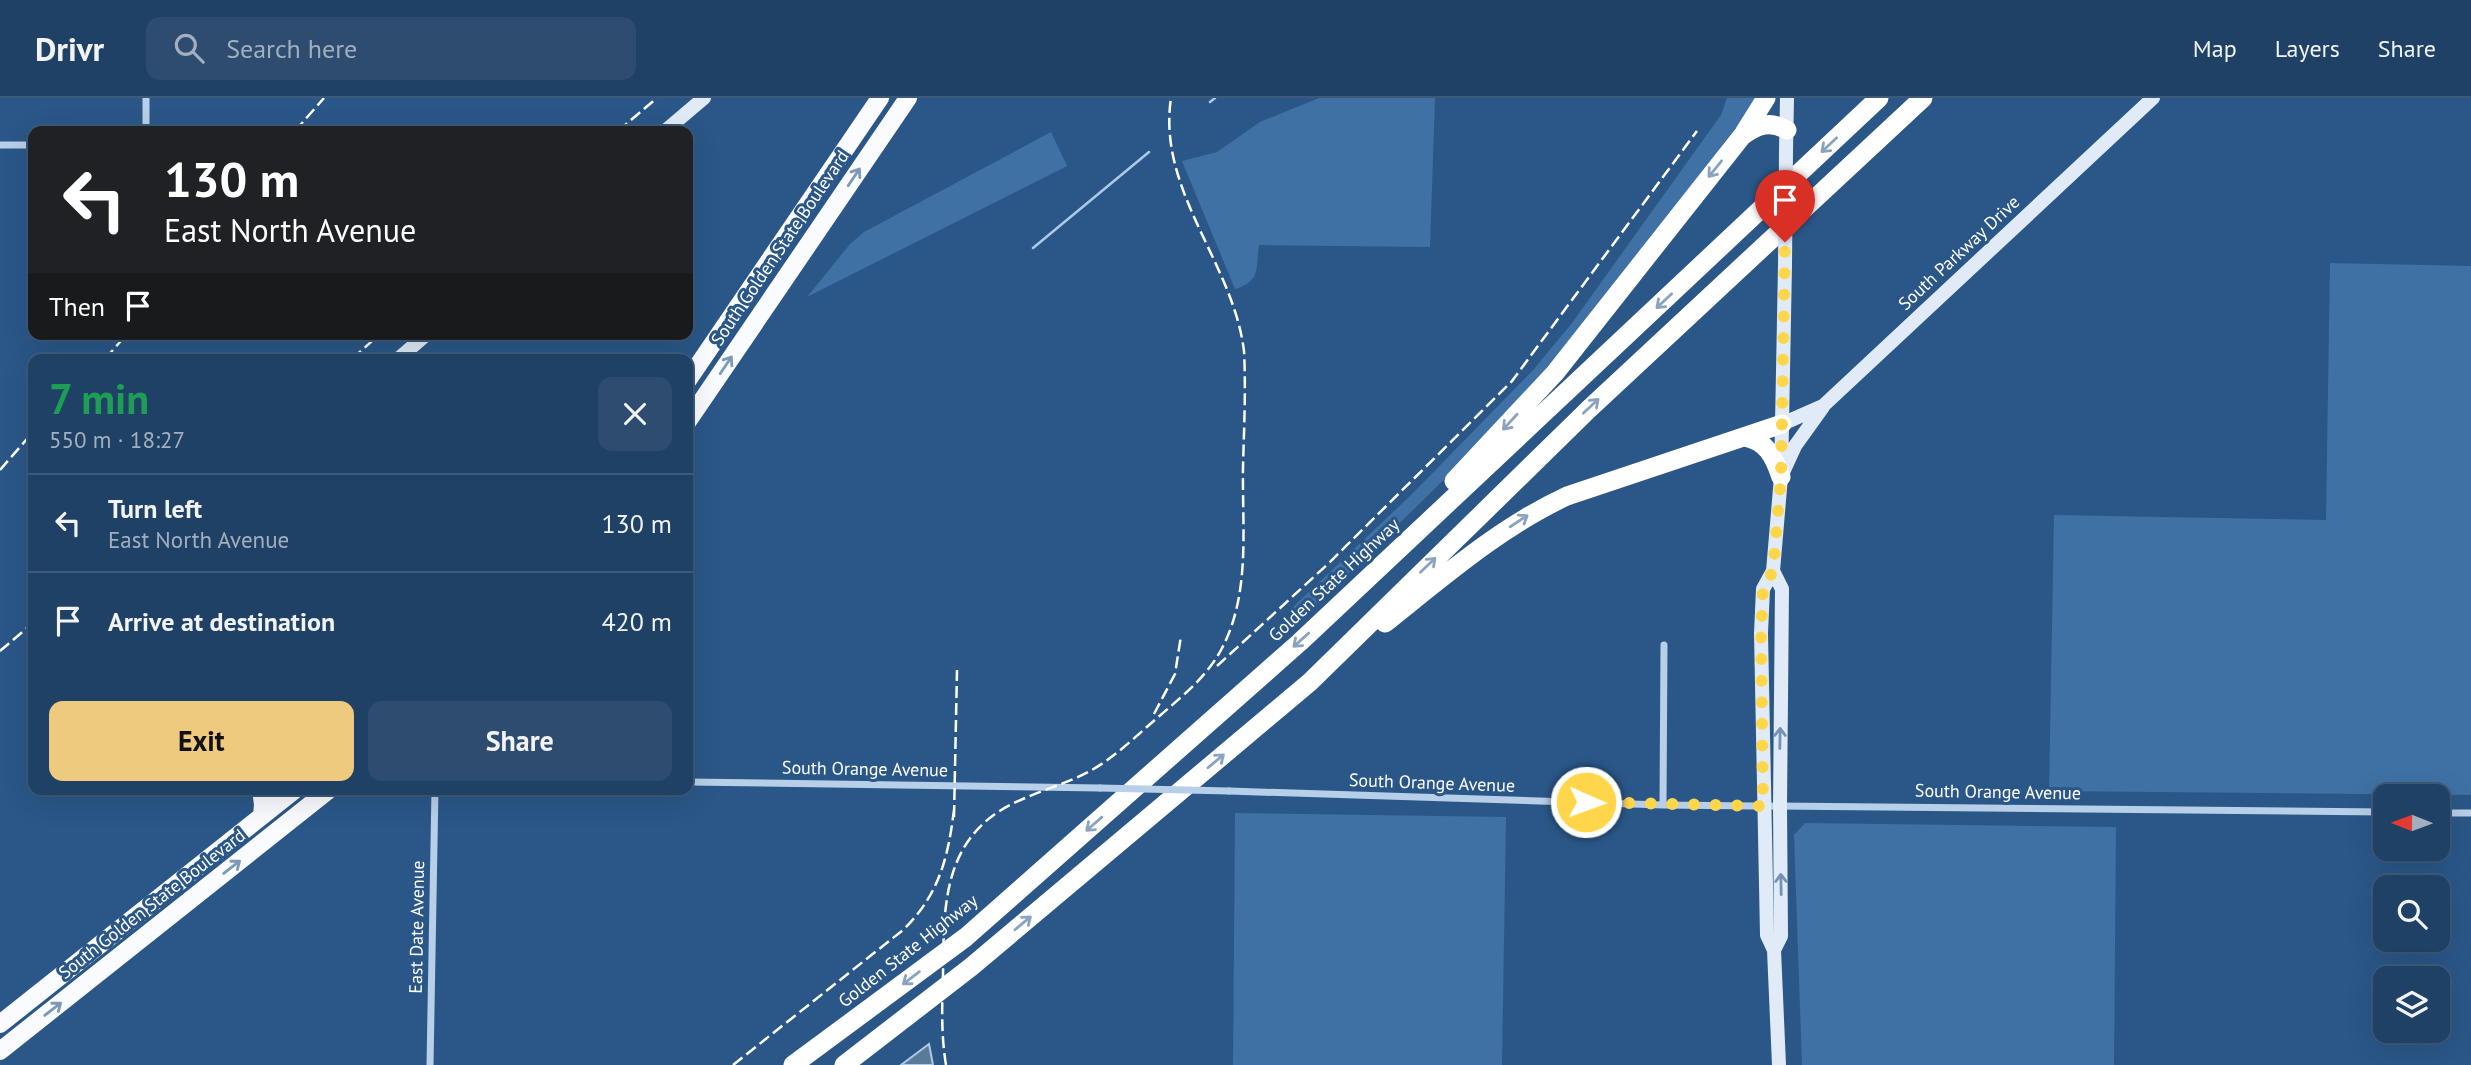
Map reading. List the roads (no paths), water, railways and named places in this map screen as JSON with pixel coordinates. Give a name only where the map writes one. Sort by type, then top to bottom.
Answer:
[{"type":"highway","points":[[1322,621],[1555,373],[1742,136],[1766,98]]},
{"type":"highway","name":"Golden State Highway","points":[[793,1065],[965,937],[1322,621],[1879,98]]},
{"type":"highway","points":[[1310,682],[1588,409],[1923,98]]},
{"type":"highway","points":[[1742,136],[1754,127],[1766,123],[1779,125],[1787,130]]},
{"type":"highway","points":[[844,1065],[971,967],[1310,682],[1524,518],[1567,496],[1782,424]]},
{"type":"highway","points":[[1744,437],[1754,439],[1769,450],[1781,477]]},
{"type":"main road","name":"South Golden State Boulevard","points":[[693,373],[880,98]]},
{"type":"main road","name":"South Golden State Boulevard","points":[[693,415],[908,98]]},
{"type":"main road","points":[[262,795],[262,816]]},
{"type":"main road","name":"South Golden State Boulevard","points":[[0,1024],[288,795]]},
{"type":"main road","name":"South Golden State Boulevard","points":[[0,1051],[322,795]]},
{"type":"street","points":[[146,98],[146,126]]},
{"type":"street","points":[[671,126],[704,98]]},
{"type":"street","points":[[1779,1065],[1774,950],[1767,935],[1761,634],[1763,589],[1773,571],[1781,477],[1787,98]]},
{"type":"street","name":"South Parkway Drive","points":[[1782,424],[1823,406],[2154,98]]},
{"type":"street","points":[[0,145],[28,145]]},
{"type":"street","points":[[404,354],[420,340]]},
{"type":"street","points":[[1781,477],[1795,446],[1823,406]]},
{"type":"street","points":[[1773,571],[1782,589],[1782,936],[1774,950]]},
{"type":"street","points":[[1663,805],[1664,645]]},
{"type":"street","name":"South Orange Avenue","points":[[693,782],[1229,791],[1663,805],[2373,812]]},
{"type":"street","name":"East Date Avenue","points":[[430,1065],[435,795]]},
{"type":"street","points":[[2450,813],[2471,813]]},
{"type":"waterway","points":[[1210,102],[1215,98]]},
{"type":"waterway","points":[[1033,248],[1149,152]]},
{"type":"railway","points":[[299,126],[324,98]]},
{"type":"railway","points":[[624,126],[657,98]]},
{"type":"railway","points":[[946,1065],[942,1009],[946,907],[956,864],[966,845],[979,827],[998,812],[1020,800],[1079,777],[1124,747],[1200,679],[1221,650],[1237,607],[1244,537],[1244,351],[1237,318],[1226,287],[1185,195],[1175,164],[1170,132],[1171,98]]},
{"type":"railway","points":[[1217,666],[1329,563],[1512,381],[1697,131]]},
{"type":"railway","points":[[109,354],[122,340]]},
{"type":"railway","points":[[358,354],[373,340]]},
{"type":"railway","points":[[0,470],[28,438]]},
{"type":"railway","points":[[0,651],[28,627]]},
{"type":"railway","points":[[1154,714],[1175,674],[1181,636]]},
{"type":"railway","points":[[954,817],[957,670]]},
{"type":"railway","points":[[733,1065],[903,930],[915,917],[940,875],[949,844],[954,810]]}]
